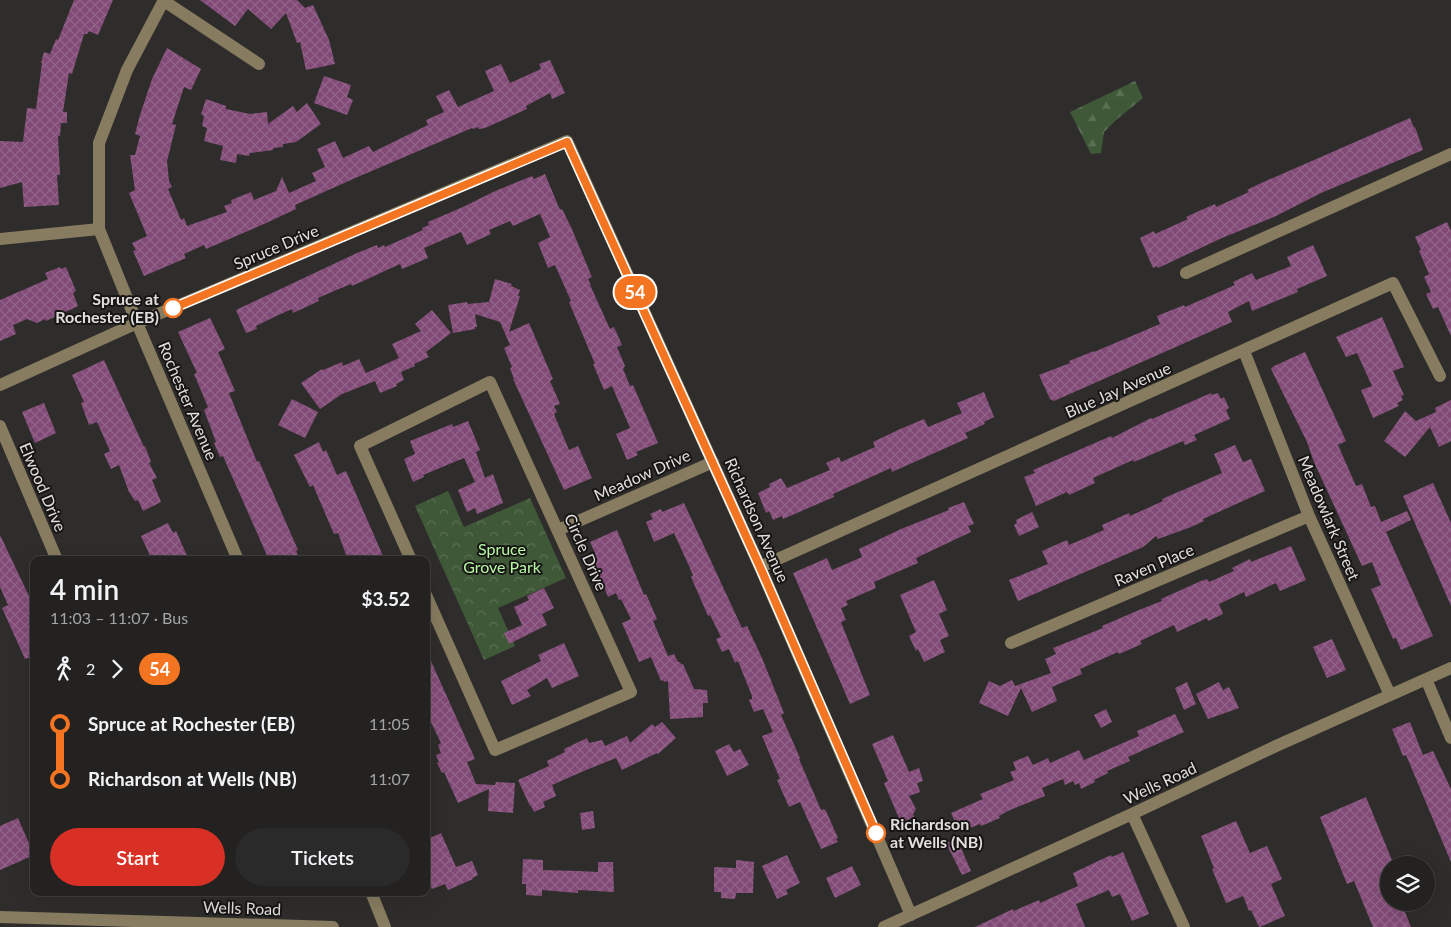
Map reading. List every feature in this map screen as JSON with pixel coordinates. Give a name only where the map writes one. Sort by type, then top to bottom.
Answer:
[{"type":"street","points":[[164,0],[259,64]]},
{"type":"street","name":"Rochester Avenue","points":[[164,0],[127,70],[99,143],[99,229],[236,556]]},
{"type":"street","name":"Spruce Drive","points":[[0,385],[137,323],[567,142]]},
{"type":"street","name":"Richardson Avenue","points":[[567,142],[760,567],[911,915]]},
{"type":"street","points":[[1186,273],[1451,154]]},
{"type":"street","points":[[0,239],[99,229]]},
{"type":"street","name":"Blue Jay Avenue","points":[[760,567],[1393,283],[1440,376]]},
{"type":"street","name":"Meadowlark Street","points":[[1244,351],[1309,516],[1390,695]]},
{"type":"street","name":"Circle Drive","points":[[409,556],[360,446],[490,382],[631,692],[496,750],[430,604]]},
{"type":"street","name":"Elwood Drive","points":[[0,426],[54,556]]},
{"type":"street","name":"Meadow Drive","points":[[558,530],[712,462]]},
{"type":"street","name":"Raven Place","points":[[1011,644],[1309,516]]},
{"type":"street","name":"Wells Road","points":[[884,927],[1276,746],[1451,668]]},
{"type":"street","points":[[1426,679],[1451,738]]},
{"type":"street","points":[[1132,814],[1184,927]]},
{"type":"street","points":[[373,896],[385,927]]},
{"type":"street","name":"Wells Road","points":[[0,917],[333,927]]},
{"type":"green space","points":[[1135,81],[1143,98],[1104,132],[1101,153],[1091,154],[1070,112]]},
{"type":"green space","name":"Spruce Grove Park","points":[[448,491],[464,527],[530,498],[566,578],[498,608],[515,646],[484,660],[415,506]]},
{"type":"building","points":[[74,0],[113,0],[98,35],[89,31],[87,34],[84,34],[72,74],[69,73],[63,112],[67,112],[67,123],[61,123],[60,136],[58,136],[60,175],[57,175],[59,205],[24,207],[22,182],[0,188],[0,141],[23,142],[27,108],[36,109],[44,52],[50,54],[56,39],[58,40]]},
{"type":"building","points":[[200,0],[297,0],[305,8],[313,5],[329,40],[335,64],[306,70],[300,42],[297,43],[286,13],[271,29],[248,9],[235,26]]},
{"type":"building","points":[[167,48],[201,69],[191,90],[184,87],[172,124],[176,125],[167,161],[169,181],[172,187],[168,189],[181,220],[184,218],[187,226],[227,212],[224,206],[232,203],[231,200],[251,192],[254,200],[276,191],[282,177],[289,193],[316,181],[312,173],[325,167],[317,149],[335,141],[343,158],[369,146],[373,152],[428,125],[426,120],[444,112],[436,96],[449,90],[458,107],[494,91],[485,71],[501,64],[510,83],[541,69],[539,64],[550,60],[565,93],[552,99],[550,93],[526,106],[527,109],[485,128],[472,128],[353,179],[295,205],[296,209],[264,224],[206,249],[204,245],[184,254],[186,258],[144,276],[133,251],[136,250],[132,243],[147,236],[129,193],[135,190],[130,155],[135,155],[140,136],[135,134],[140,115],[152,79]]},
{"type":"building","points":[[324,76],[351,85],[347,97],[353,100],[347,115],[314,103]]},
{"type":"building","points":[[206,99],[226,106],[226,109],[250,114],[267,112],[268,124],[293,106],[297,112],[307,103],[321,124],[296,142],[283,144],[283,147],[250,153],[249,156],[237,154],[236,163],[220,160],[223,146],[204,141],[207,128],[202,126],[204,116],[201,114]]},
{"type":"building","points":[[1410,118],[1423,150],[1321,193],[1276,216],[1222,238],[1158,268],[1157,266],[1153,268],[1140,238],[1154,231],[1155,234],[1215,204],[1216,207],[1249,192],[1247,190],[1259,184]]},
{"type":"building","points":[[545,174],[560,210],[562,209],[571,227],[592,277],[588,279],[590,285],[610,329],[614,327],[622,345],[617,347],[625,366],[623,369],[630,386],[633,385],[658,443],[636,452],[638,455],[627,460],[616,434],[630,428],[612,386],[604,390],[569,302],[571,301],[555,265],[548,268],[538,243],[550,237],[540,214],[513,226],[510,221],[489,230],[491,234],[467,245],[461,232],[424,248],[428,258],[402,269],[400,264],[352,286],[351,284],[334,291],[318,298],[319,301],[293,313],[292,309],[256,326],[257,329],[246,333],[236,310],[357,253],[377,245],[378,248],[384,245],[385,247],[423,230],[422,228],[429,225],[428,222],[493,192],[532,176],[534,179]]},
{"type":"building","points":[[1447,222],[1451,231],[1451,336],[1438,307],[1433,309],[1426,294],[1431,292],[1424,277],[1429,274],[1415,237]]},
{"type":"building","points":[[1313,245],[1327,276],[1297,289],[1298,292],[1252,311],[1249,301],[1228,312],[1232,322],[1054,401],[1050,399],[1039,375],[1160,324],[1157,316],[1184,305],[1185,307],[1235,285],[1233,282],[1252,273],[1256,280],[1291,266],[1287,257]]},
{"type":"building","points":[[60,267],[61,269],[66,267],[76,291],[73,293],[78,306],[46,321],[45,319],[37,323],[27,319],[13,325],[16,334],[0,341],[0,300],[48,279],[45,273]]},
{"type":"building","points":[[495,279],[512,284],[511,286],[520,290],[518,296],[520,296],[509,332],[529,323],[553,379],[550,381],[560,404],[554,406],[557,412],[554,414],[569,450],[578,446],[592,478],[564,490],[513,379],[510,368],[512,367],[504,348],[510,345],[500,322],[475,314],[477,327],[475,329],[453,333],[448,305],[467,302],[468,304],[489,302]]},
{"type":"building","points":[[432,310],[451,333],[426,352],[429,357],[401,372],[404,380],[396,384],[397,386],[380,393],[375,381],[342,394],[320,409],[301,383],[322,369],[342,362],[343,366],[359,359],[366,373],[399,358],[392,344],[421,331],[415,324]]},
{"type":"building","points":[[1382,317],[1404,367],[1393,371],[1404,395],[1401,396],[1403,400],[1397,403],[1399,406],[1373,418],[1361,390],[1372,386],[1357,353],[1346,357],[1336,337]]},
{"type":"building","points":[[210,318],[225,349],[218,352],[235,391],[229,393],[257,462],[259,461],[298,550],[296,551],[298,556],[267,556],[223,456],[220,457],[214,443],[216,442],[204,410],[208,407],[194,374],[197,373],[178,332]]},
{"type":"building","points":[[1305,352],[1346,441],[1338,445],[1356,486],[1362,484],[1371,507],[1375,506],[1381,522],[1407,511],[1411,520],[1386,532],[1433,636],[1401,650],[1396,638],[1393,639],[1371,589],[1381,585],[1372,562],[1362,566],[1314,462],[1307,442],[1271,369]]},
{"type":"building","points":[[104,360],[145,446],[151,462],[149,463],[157,478],[152,480],[161,502],[143,511],[138,500],[135,501],[129,492],[119,465],[111,469],[104,454],[110,451],[97,422],[89,425],[81,403],[84,402],[72,375]]},
{"type":"building","points":[[984,392],[994,417],[984,422],[985,424],[965,433],[968,438],[892,472],[891,468],[833,494],[834,497],[783,519],[782,516],[773,520],[769,511],[766,513],[758,493],[770,487],[769,484],[781,478],[787,488],[830,470],[826,463],[839,457],[841,462],[875,447],[873,442],[898,430],[924,419],[928,427],[962,413],[957,403]]},
{"type":"building","points":[[1211,393],[1212,395],[1218,393],[1221,399],[1224,397],[1229,408],[1226,410],[1230,419],[1194,435],[1197,440],[1185,445],[1183,441],[1134,462],[1133,460],[1093,478],[1095,483],[1069,495],[1067,492],[1036,506],[1024,477],[1035,473],[1033,470],[1111,436],[1112,438],[1151,418]]},
{"type":"building","points":[[292,399],[318,412],[305,438],[278,425]]},
{"type":"building","points":[[1451,400],[1451,441],[1439,447],[1430,427],[1405,457],[1384,441],[1405,411],[1416,421],[1436,412],[1435,408]]},
{"type":"building","points":[[44,403],[56,433],[35,443],[22,412]]},
{"type":"building","points":[[468,421],[480,450],[476,452],[485,478],[493,474],[503,503],[477,514],[475,508],[467,512],[458,490],[475,482],[464,458],[423,475],[424,477],[413,482],[404,459],[415,454],[410,441],[452,424],[453,427]]},
{"type":"building","points":[[319,442],[323,452],[326,450],[337,475],[346,471],[383,556],[347,556],[338,533],[334,534],[313,485],[310,487],[294,455]]},
{"type":"building","points":[[1235,445],[1243,462],[1251,459],[1265,491],[1203,519],[1204,521],[1191,527],[1158,539],[1156,536],[1143,547],[1018,601],[1009,580],[1048,564],[1042,551],[1067,540],[1069,545],[1104,530],[1102,525],[1129,513],[1130,516],[1163,501],[1162,499],[1222,473],[1214,454]]},
{"type":"building","points":[[1433,483],[1451,523],[1451,606],[1403,496]]},
{"type":"building","points":[[964,502],[974,524],[968,526],[971,532],[916,558],[918,563],[874,582],[876,588],[846,601],[848,605],[841,608],[846,620],[841,622],[870,695],[850,704],[793,573],[827,558],[832,570],[862,557],[859,549]]},
{"type":"building","points":[[684,503],[742,628],[747,626],[762,658],[784,713],[781,715],[799,759],[821,810],[824,809],[826,811],[838,842],[821,849],[800,802],[789,807],[777,780],[780,779],[762,736],[773,732],[763,709],[754,712],[749,700],[752,699],[752,696],[738,661],[735,663],[729,649],[722,652],[716,639],[721,637],[710,615],[708,616],[691,577],[693,575],[674,533],[654,542],[646,522],[653,519],[650,514],[661,509],[662,512]]},
{"type":"building","points":[[1032,512],[1039,527],[1019,536],[1014,525],[1017,523],[1016,520]]},
{"type":"building","points":[[168,523],[173,533],[176,531],[187,556],[150,556],[141,536]]},
{"type":"building","points":[[617,530],[644,595],[646,594],[657,619],[653,621],[668,656],[674,654],[678,662],[683,664],[694,689],[707,690],[708,703],[703,703],[703,717],[670,719],[668,681],[661,681],[651,657],[639,662],[622,623],[631,619],[616,593],[608,597],[591,555],[595,553],[590,542]]},
{"type":"building","points":[[0,535],[30,596],[30,657],[25,659],[2,608],[8,605],[0,587]]},
{"type":"building","points":[[1291,546],[1306,580],[1280,591],[1276,583],[1246,597],[1244,592],[1219,604],[1223,614],[1208,621],[1207,618],[1177,632],[1174,625],[1140,641],[1142,644],[1119,654],[1118,652],[1080,669],[1082,674],[1052,687],[1057,701],[1032,712],[1021,688],[1008,716],[979,703],[989,681],[1000,686],[1012,680],[1015,686],[1051,673],[1045,659],[1056,654],[1053,648],[1103,628],[1102,626],[1162,601],[1161,599],[1201,581],[1207,579],[1209,582],[1234,571],[1232,568],[1250,559],[1251,562]]},
{"type":"building","points":[[934,580],[947,610],[939,614],[949,636],[940,640],[945,652],[924,662],[909,636],[916,632],[900,595]]},
{"type":"building","points":[[544,588],[554,608],[542,614],[547,625],[509,644],[504,633],[522,625],[514,607],[529,600],[527,596]]},
{"type":"building","points":[[1332,639],[1346,670],[1327,678],[1313,647]]},
{"type":"building","points":[[564,643],[579,676],[552,688],[547,678],[527,690],[531,696],[512,705],[501,681],[541,661],[538,655]]},
{"type":"building","points":[[430,659],[475,759],[467,762],[476,784],[515,783],[513,813],[488,811],[489,789],[458,803],[444,772],[442,773],[437,763],[439,762],[436,755],[441,753],[438,745],[441,743],[430,720]]},
{"type":"building","points":[[1187,682],[1196,704],[1184,710],[1175,688]]},
{"type":"building","points":[[1219,682],[1223,690],[1229,687],[1239,708],[1208,719],[1196,694]]},
{"type":"building","points":[[1106,709],[1112,722],[1101,728],[1094,715]]},
{"type":"building","points":[[1175,714],[1184,732],[1128,757],[1130,761],[1107,771],[1108,773],[1094,780],[1095,782],[1081,789],[1079,783],[1075,785],[1073,781],[1065,785],[1063,779],[1042,788],[1045,796],[1010,810],[999,816],[1000,818],[960,832],[951,813],[983,799],[980,794],[1014,780],[1010,772],[1016,770],[1013,762],[1028,756],[1033,765],[1048,758],[1050,763],[1079,750],[1084,760],[1139,736],[1137,731]]},
{"type":"building","points":[[662,722],[676,738],[658,754],[622,770],[616,758],[552,785],[556,796],[543,802],[545,807],[534,812],[518,780],[549,766],[547,761],[565,752],[564,749],[587,738],[589,743],[602,740],[605,746],[627,736],[630,743],[652,724],[655,727]]},
{"type":"building","points":[[1410,722],[1423,755],[1433,751],[1451,789],[1451,862],[1406,755],[1403,756],[1392,729]]},
{"type":"building","points":[[893,735],[909,772],[919,768],[923,781],[917,783],[920,792],[909,796],[916,809],[913,814],[914,817],[901,823],[884,783],[888,781],[872,744]]},
{"type":"building","points":[[729,744],[734,752],[740,749],[749,765],[727,776],[715,751]]},
{"type":"building","points":[[1366,797],[1390,856],[1380,856],[1380,911],[1405,911],[1411,927],[1373,927],[1354,881],[1347,884],[1320,817]]},
{"type":"building","points":[[593,811],[595,828],[582,830],[580,813]]},
{"type":"building","points":[[18,818],[30,846],[30,857],[0,870],[0,826]]},
{"type":"building","points":[[1236,821],[1250,853],[1267,846],[1282,879],[1271,884],[1285,916],[1260,927],[1251,910],[1249,911],[1243,896],[1226,903],[1201,836]]},
{"type":"building","points":[[441,833],[456,867],[472,861],[478,875],[448,890],[445,884],[432,889],[430,885],[430,838]]},
{"type":"building","points":[[957,839],[971,871],[962,875],[946,843]]},
{"type":"building","points":[[1123,852],[1149,914],[1132,921],[1120,894],[1112,897],[1109,890],[1076,904],[1085,927],[975,927],[1013,909],[1014,911],[1039,900],[1040,903],[1078,886],[1073,873],[1111,855],[1112,857]]},
{"type":"building","points":[[787,855],[800,883],[786,890],[788,894],[777,899],[762,866]]},
{"type":"building","points":[[523,859],[543,860],[543,870],[598,872],[598,862],[613,862],[614,892],[578,890],[578,893],[542,890],[542,896],[526,895],[526,884],[522,884]]},
{"type":"building","points":[[736,860],[754,862],[753,893],[736,893],[735,899],[721,898],[721,892],[714,892],[714,867],[736,868]]},
{"type":"building","points":[[852,866],[861,885],[835,898],[826,878]]},
{"type":"bus line","name":"54","points":[[173,308],[567,142],[760,567],[876,833]]},
{"type":"place","name":"Spruce at Rochester (EB)","points":[[173,308]]},
{"type":"place","name":"Richardson at Wells (NB)","points":[[876,833]]}]
